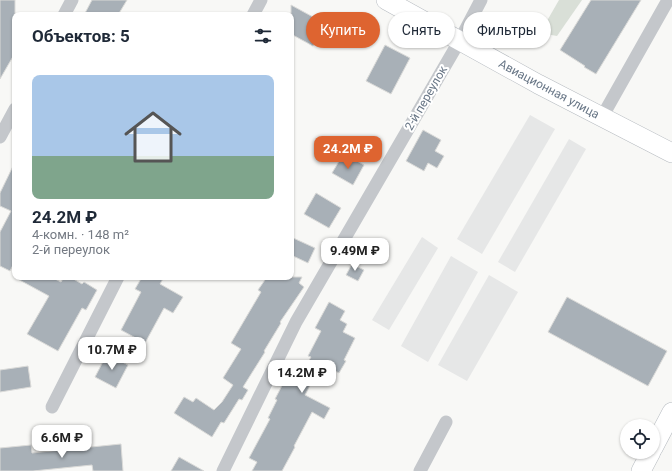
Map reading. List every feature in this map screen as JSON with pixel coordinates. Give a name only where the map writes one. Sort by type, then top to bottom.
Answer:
[{"type":"main road","name":"Авиационная улица","points":[[386,0],[538,84],[672,153]]},
{"type":"main road","points":[[660,435],[672,412]]},
{"type":"main road","points":[[641,471],[647,459]]},
{"type":"street","points":[[66,12],[72,0]]},
{"type":"street","points":[[255,12],[261,0]]},
{"type":"street","name":"2-й переулок","points":[[223,471],[296,322],[460,40],[481,0]]},
{"type":"street","points":[[602,117],[668,0]]},
{"type":"street","points":[[0,137],[12,115]]},
{"type":"street","points":[[52,407],[116,280]]},
{"type":"street","points":[[420,471],[446,422]]},
{"type":"shaded area","points":[[559,0],[582,0],[557,36],[551,35],[551,14]]},
{"type":"shaded area","points":[[530,115],[555,129],[482,254],[457,239]]},
{"type":"shaded area","points":[[569,139],[586,149],[515,272],[498,262]]},
{"type":"shaded area","points":[[422,237],[438,248],[389,330],[372,320]]},
{"type":"shaded area","points":[[451,256],[478,272],[428,362],[401,346]]},
{"type":"shaded area","points":[[489,275],[518,292],[467,381],[438,365]]},
{"type":"building","points":[[0,0],[15,0],[15,12],[12,12],[12,58],[0,79]]},
{"type":"building","points":[[92,0],[127,0],[120,12],[86,12]]},
{"type":"building","points":[[591,0],[641,0],[596,74],[560,50]]},
{"type":"building","points":[[291,5],[306,13],[306,42],[294,36],[294,12],[291,12]]},
{"type":"building","points":[[385,45],[388,48],[410,58],[391,94],[366,81]]},
{"type":"building","points":[[423,130],[441,140],[435,151],[444,156],[437,168],[428,163],[424,171],[406,161]]},
{"type":"building","points":[[348,156],[364,165],[353,185],[332,173],[341,158],[345,160]]},
{"type":"building","points":[[12,168],[12,267],[10,271],[0,266],[0,232],[11,211],[0,206],[0,193]]},
{"type":"building","points":[[316,193],[341,208],[329,228],[304,214]]},
{"type":"building","points":[[294,238],[315,248],[308,263],[294,256]]},
{"type":"building","points":[[352,264],[364,270],[358,281],[346,275]]},
{"type":"building","points":[[294,277],[302,277],[299,283],[304,287],[280,322],[281,323],[264,351],[265,352],[243,387],[248,390],[242,400],[239,399],[224,423],[221,422],[212,437],[174,413],[184,397],[193,402],[196,398],[214,410],[222,402],[233,385],[223,378],[241,349],[231,343],[261,292],[258,290],[265,280],[294,280]]},
{"type":"building","points":[[20,280],[57,280],[61,282],[62,280],[75,280],[82,284],[84,282],[97,290],[86,310],[82,308],[58,351],[27,334],[49,296]]},
{"type":"building","points":[[140,280],[162,280],[160,284],[183,297],[173,313],[164,308],[145,343],[121,330],[141,292],[135,289]]},
{"type":"building","points":[[567,297],[667,351],[648,386],[548,332]]},
{"type":"building","points":[[329,302],[345,311],[340,320],[347,324],[343,332],[355,338],[344,360],[346,361],[339,373],[333,370],[329,378],[317,372],[305,395],[330,408],[324,419],[312,412],[282,471],[252,471],[257,462],[249,458],[270,419],[268,418],[277,400],[275,399],[286,378],[296,383],[311,357],[308,356],[321,331],[315,328]]},
{"type":"building","points":[[107,354],[128,365],[116,388],[95,377]]},
{"type":"building","points":[[28,366],[31,387],[0,392],[0,370]]},
{"type":"building","points":[[121,444],[123,471],[93,471],[92,465],[33,471],[0,471],[0,448],[31,445],[32,453]]},
{"type":"building","points":[[179,457],[204,471],[171,471]]}]
